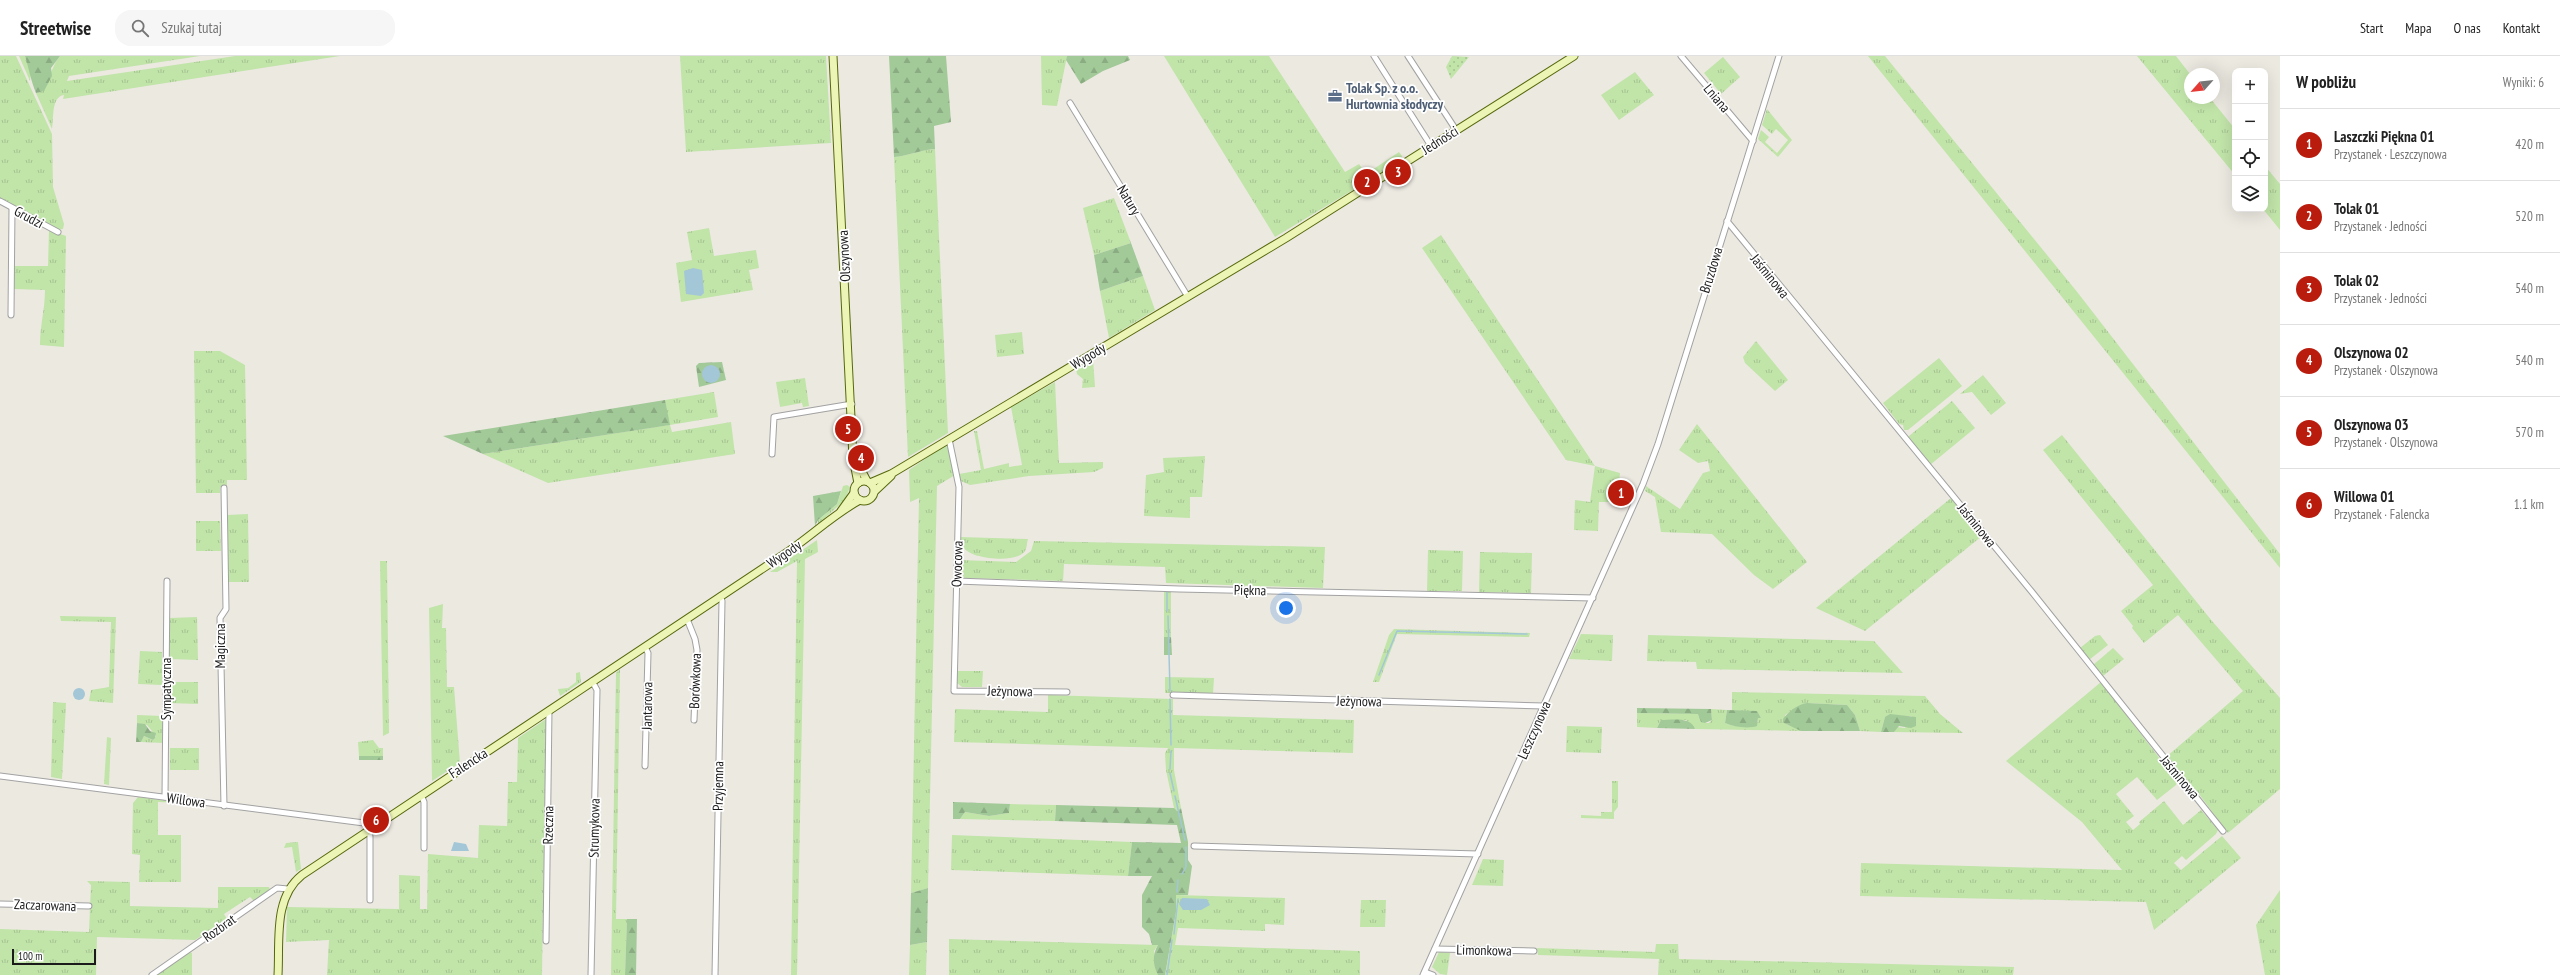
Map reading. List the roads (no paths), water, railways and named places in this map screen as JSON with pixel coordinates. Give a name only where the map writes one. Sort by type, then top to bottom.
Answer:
[{"type":"street","name":"Olszynowa","points":[[833,56],[854,456],[858,483]]},
{"type":"street","points":[[1374,56],[1431,146]]},
{"type":"street","points":[[1408,56],[1456,130]]},
{"type":"street","name":"Jedności","points":[[1286,238],[1574,56]]},
{"type":"street","name":"Lniana","points":[[1681,56],[1753,140]]},
{"type":"street","name":"Bruzdowa","points":[[1643,484],[1658,444],[1779,56]]},
{"type":"street","name":"Natury","points":[[1070,103],[1188,297]]},
{"type":"street","name":"Grudzi","points":[[0,201],[58,232]]},
{"type":"street","points":[[11,315],[12,208]]},
{"type":"street","name":"Jaśminowa","points":[[1726,222],[2032,592],[2223,832]]},
{"type":"street","name":"Wygody","points":[[868,482],[891,474],[1286,238]]},
{"type":"street","points":[[772,454],[774,417],[852,404]]},
{"type":"street","name":"Owocowa","points":[[949,439],[959,487],[954,691]]},
{"type":"street","name":"Olszynowa","points":[[854,456],[868,482]]},
{"type":"street","name":"Wygody","points":[[875,491],[891,474]]},
{"type":"street","points":[[868,482],[875,491],[869,500],[860,500],[854,493],[858,483],[868,482]]},
{"type":"street","name":"Leszczynowa","points":[[1424,973],[1643,484]]},
{"type":"street","name":"Magiczna","points":[[224,488],[226,609],[220,618],[220,656],[224,806]]},
{"type":"street","name":"Wygody","points":[[841,511],[854,493]]},
{"type":"street","name":"Wygody","points":[[722,595],[812,536],[841,511],[860,500]]},
{"type":"street","name":"Sympatyczna","points":[[164,797],[167,581]]},
{"type":"street","name":"Piękna","points":[[956,581],[1179,589],[1593,598]]},
{"type":"street","name":"Falencka","points":[[278,975],[281,912],[288,889],[307,871],[722,595]]},
{"type":"street","name":"Przyjemna","points":[[715,975],[722,595]]},
{"type":"street","name":"Borówkowa","points":[[687,618],[695,639],[697,650],[694,720]]},
{"type":"street","name":"Jantarowa","points":[[645,647],[648,653],[646,766]]},
{"type":"street","name":"Strumykowa","points":[[591,975],[597,690],[592,681]]},
{"type":"street","name":"Jeżynowa","points":[[954,691],[1067,692]]},
{"type":"street","name":"Jeżynowa","points":[[1173,695],[1544,706]]},
{"type":"street","name":"Rzeczna","points":[[546,940],[549,710]]},
{"type":"street","name":"Willowa","points":[[0,776],[362,823],[369,830]]},
{"type":"street","points":[[422,794],[424,802],[424,848]]},
{"type":"street","points":[[369,830],[370,900]]},
{"type":"street","points":[[1194,846],[1478,854]]},
{"type":"street","name":"Rozbrat","points":[[152,975],[277,888],[288,889]]},
{"type":"street","name":"Zaczarowana","points":[[0,904],[90,906]]},
{"type":"street","name":"Limonkowa","points":[[1435,949],[1534,951]]},
{"type":"street","points":[[1424,973],[1433,975]]},
{"type":"water","points":[[693,268],[702,270],[704,293],[701,296],[686,294],[684,271]]},
{"type":"water","points":[[711,365],[717,368],[720,374],[717,380],[711,383],[705,380],[702,374],[705,368]]},
{"type":"water","points":[[77,688],[81,688],[85,694],[81,700],[77,700],[73,696],[73,692]]},
{"type":"water","points":[[454,842],[466,844],[469,851],[451,851]]},
{"type":"water","points":[[1182,898],[1207,899],[1210,905],[1201,910],[1183,910],[1179,904]]},
{"type":"waterway","points":[[1167,591],[1167,611]]},
{"type":"waterway","points":[[1168,616],[1170,691]]},
{"type":"waterway","points":[[1379,675],[1397,631],[1527,634]]},
{"type":"waterway","points":[[1170,699],[1171,745]]},
{"type":"waterway","points":[[1170,769],[1171,751]]},
{"type":"waterway","points":[[1170,773],[1174,791]]},
{"type":"waterway","points":[[1175,796],[1185,840]]},
{"type":"waterway","points":[[1182,874],[1186,867],[1186,847]]},
{"type":"waterway","points":[[1177,892],[1178,880]]},
{"type":"waterway","points":[[1174,934],[1178,899]]},
{"type":"waterway","points":[[1167,975],[1172,940]]},
{"type":"place","name":"Tolak Sp. z o.o. Hurtownia słodyczy","points":[[1335,96]]},
{"type":"place","name":"Tolak 02","points":[[1398,172]]},
{"type":"place","name":"Tolak 01","points":[[1367,182]]},
{"type":"place","name":"Olszynowa 03","points":[[848,429]]},
{"type":"place","name":"Olszynowa 02","points":[[861,458]]},
{"type":"place","name":"Laszczki Piękna 01","points":[[1621,493]]},
{"type":"place","name":"Willowa 01","points":[[376,820]]}]
